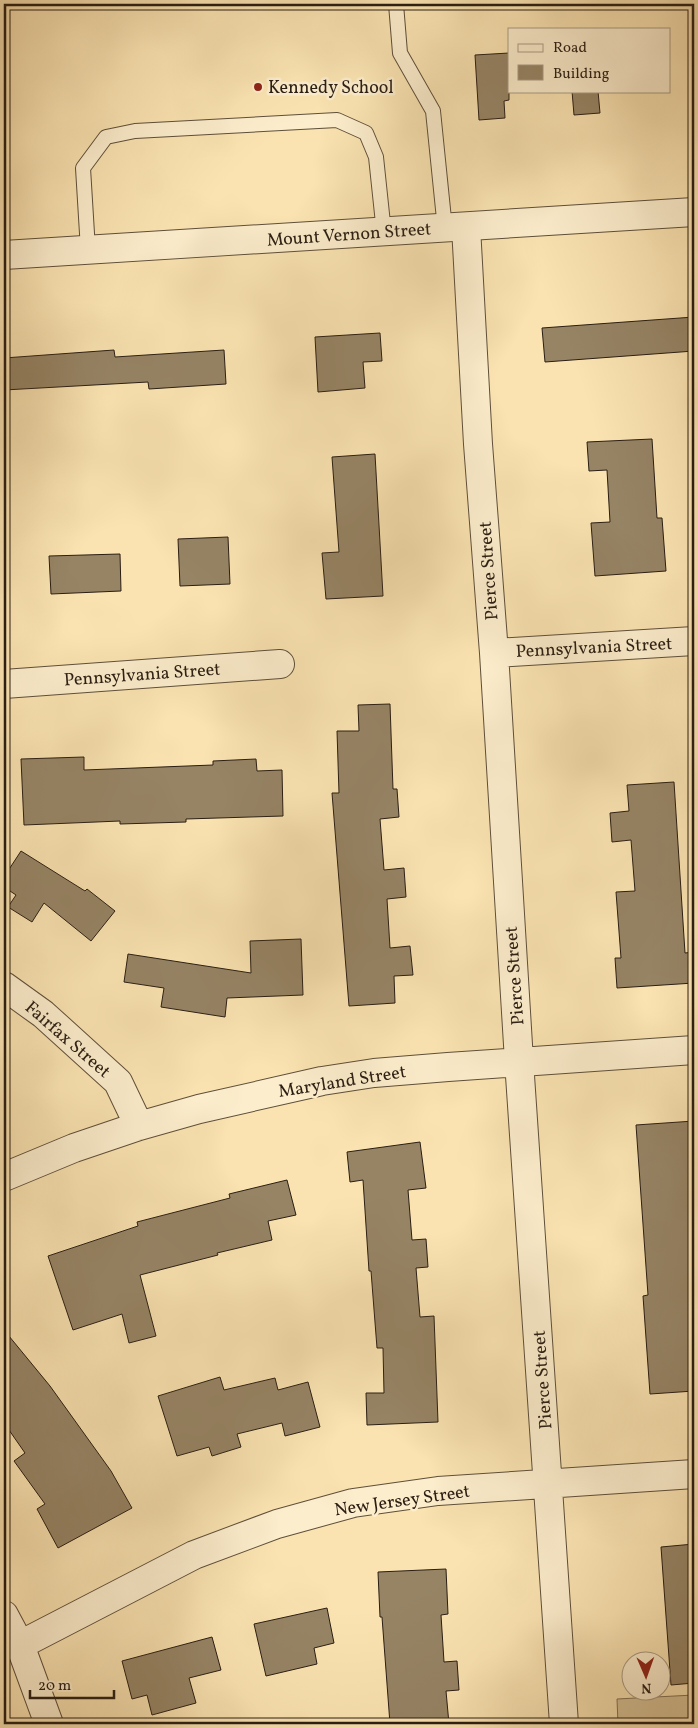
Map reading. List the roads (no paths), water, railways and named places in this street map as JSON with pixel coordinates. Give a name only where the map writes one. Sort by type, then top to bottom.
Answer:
[{"type":"street","name":"Mount Vernon Street","points":[[4,256],[694,212]]},
{"type":"street","name":"Pierce Street","points":[[455,228],[478,444],[494,653],[519,1061],[564,1724]]},
{"type":"street","name":"Pennsylvania Street","points":[[494,653],[694,641]]},
{"type":"street","name":"Pennsylvania Street","points":[[4,684],[280,664]]},
{"type":"street","name":"Fairfax Street","points":[[4,986],[43,1014],[118,1082],[139,1126]]},
{"type":"street","name":"Maryland Street","points":[[4,1177],[74,1148],[139,1126],[208,1106],[322,1081],[374,1074],[519,1061],[694,1050]]},
{"type":"street","name":"New Jersey Street","points":[[20,1645],[194,1554],[276,1524],[353,1503],[438,1491],[694,1474]]},
{"type":"street","points":[[4,1615],[20,1645],[49,1724]]},
{"type":"lane","points":[[396,4],[400,53],[432,111],[455,228]]},
{"type":"lane","points":[[88,250],[83,168],[106,137],[145,131],[337,120],[366,134],[376,156],[384,232]]},
{"type":"place","name":"Kennedy School","points":[[258,87]]}]
